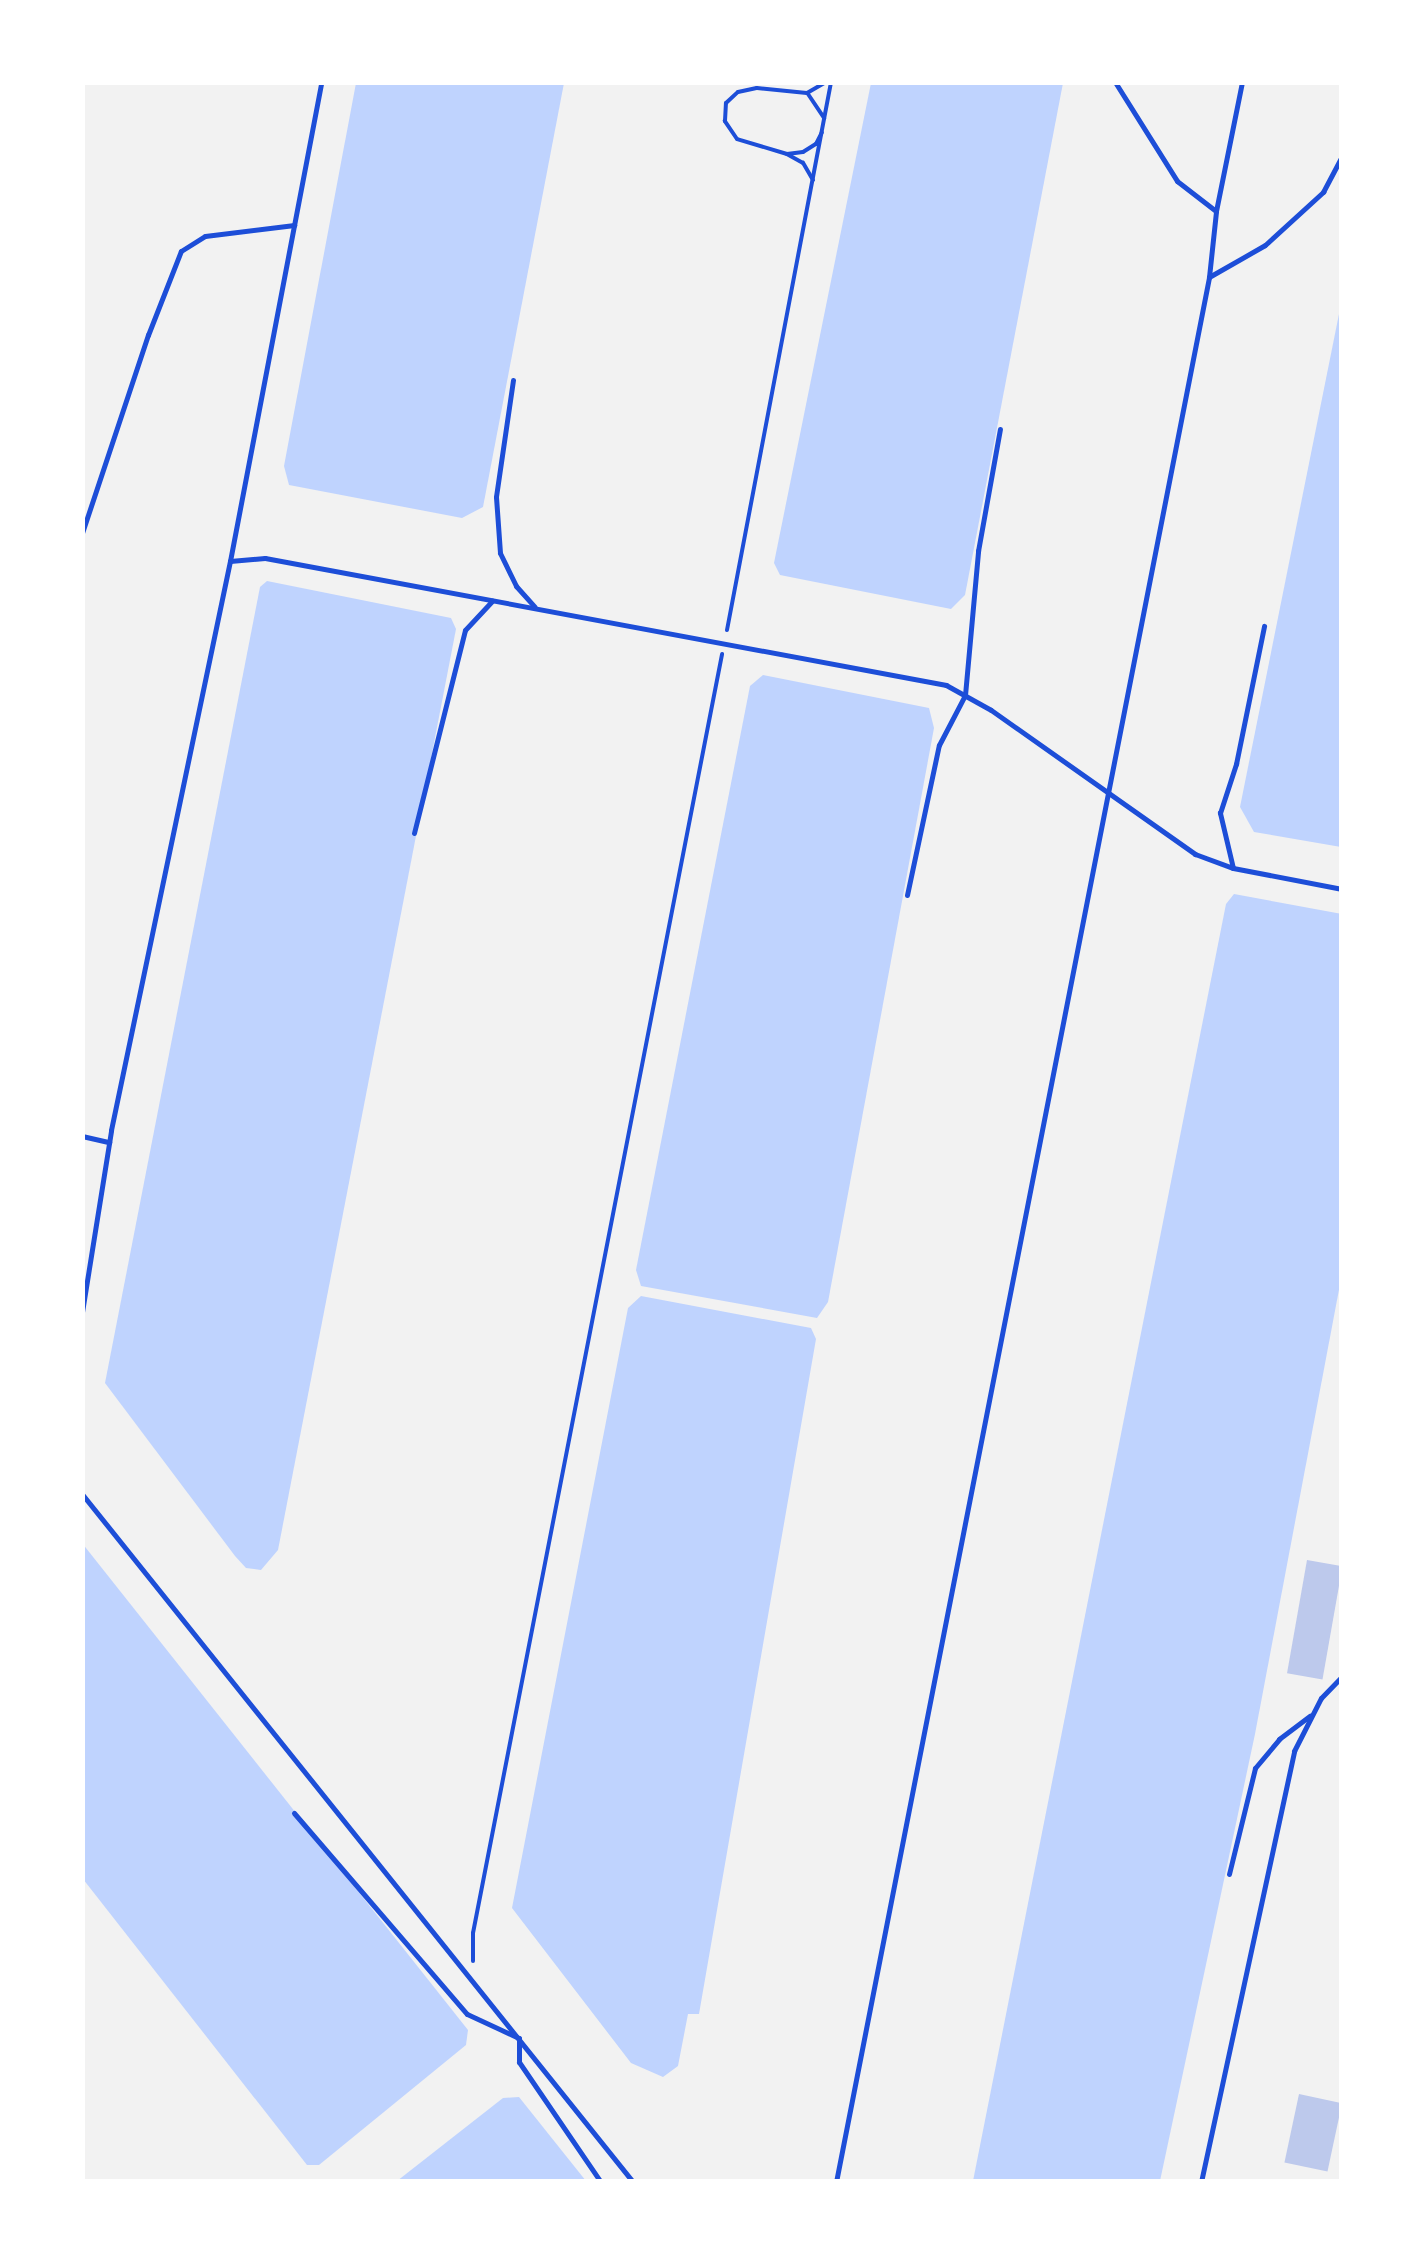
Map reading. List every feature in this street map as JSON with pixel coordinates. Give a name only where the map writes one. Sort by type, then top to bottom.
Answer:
[{"type":"lane","points":[[82,1312],[110,1142],[230,561],[320,82]]},
{"type":"lane","points":[[1115,82],[1177,182],[1216,211]]},
{"type":"lane","points":[[836,2182],[1209,277],[1216,211],[1242,82]]},
{"type":"lane","points":[[1209,277],[1265,246],[1323,192],[1342,156]]},
{"type":"lane","points":[[82,533],[181,251],[205,236],[294,225]]},
{"type":"lane","points":[[513,380],[496,498],[500,553],[516,586],[536,609]]},
{"type":"lane","points":[[906,895],[939,745],[965,695],[976,570],[1000,429]]},
{"type":"lane","points":[[230,561],[265,558],[946,685],[1195,854],[1233,868],[1342,890]]},
{"type":"lane","points":[[414,833],[465,630],[492,600]]},
{"type":"lane","points":[[1233,868],[1220,813],[1236,764],[1264,626]]},
{"type":"lane","points":[[82,1136],[110,1142]]},
{"type":"lane","points":[[82,1494],[633,2182]]},
{"type":"lane","points":[[1201,2182],[1294,1751],[1313,1714],[1342,1676]]},
{"type":"lane","points":[[1229,1874],[1255,1768],[1279,1739],[1313,1714]]},
{"type":"lane","points":[[294,1813],[467,2014],[519,2038]]},
{"type":"lane","points":[[519,2038],[518,2062],[601,2182]]},
{"type":"path","points":[[813,180],[803,163],[787,154],[737,139],[725,122],[726,103],[738,92],[756,88],[807,93],[829,82]]},
{"type":"path","points":[[473,1980],[474,1933],[825,126],[829,82]]},
{"type":"path","points":[[787,154],[803,152],[816,144],[825,126],[823,110],[807,93]]},
{"type":"water","points":[[356,83],[564,83],[483,507],[462,518],[289,485],[284,466]]},
{"type":"water","points":[[871,83],[1063,83],[965,595],[951,609],[780,575],[774,563]]},
{"type":"water","points":[[1341,304],[1341,847],[1254,832],[1240,807]]},
{"type":"water","points":[[267,581],[451,618],[456,629],[278,1550],[261,1570],[246,1568],[235,1556],[105,1383],[260,587]]},
{"type":"water","points":[[763,675],[929,708],[934,728],[828,1302],[817,1318],[641,1286],[636,1270],[750,686]]},
{"type":"water","points":[[1234,894],[1342,914],[1341,1279],[1255,1734],[1160,2181],[973,2181],[1226,904]]},
{"type":"water","points":[[641,1296],[811,1328],[816,1339],[699,2014],[688,2014],[678,2066],[663,2077],[631,2063],[512,1908],[628,1308]]},
{"type":"water","points":[[82,1543],[468,2030],[466,2045],[319,2165],[307,2165],[83,1879]]},
{"type":"water","points":[[519,2097],[586,2181],[397,2181],[503,2098]]},
{"type":"building","points":[[1307,1560],[1342,1566],[1322,1680],[1287,1673]]},
{"type":"building","points":[[1299,2094],[1342,2103],[1327,2172],[1284,2162]]}]
